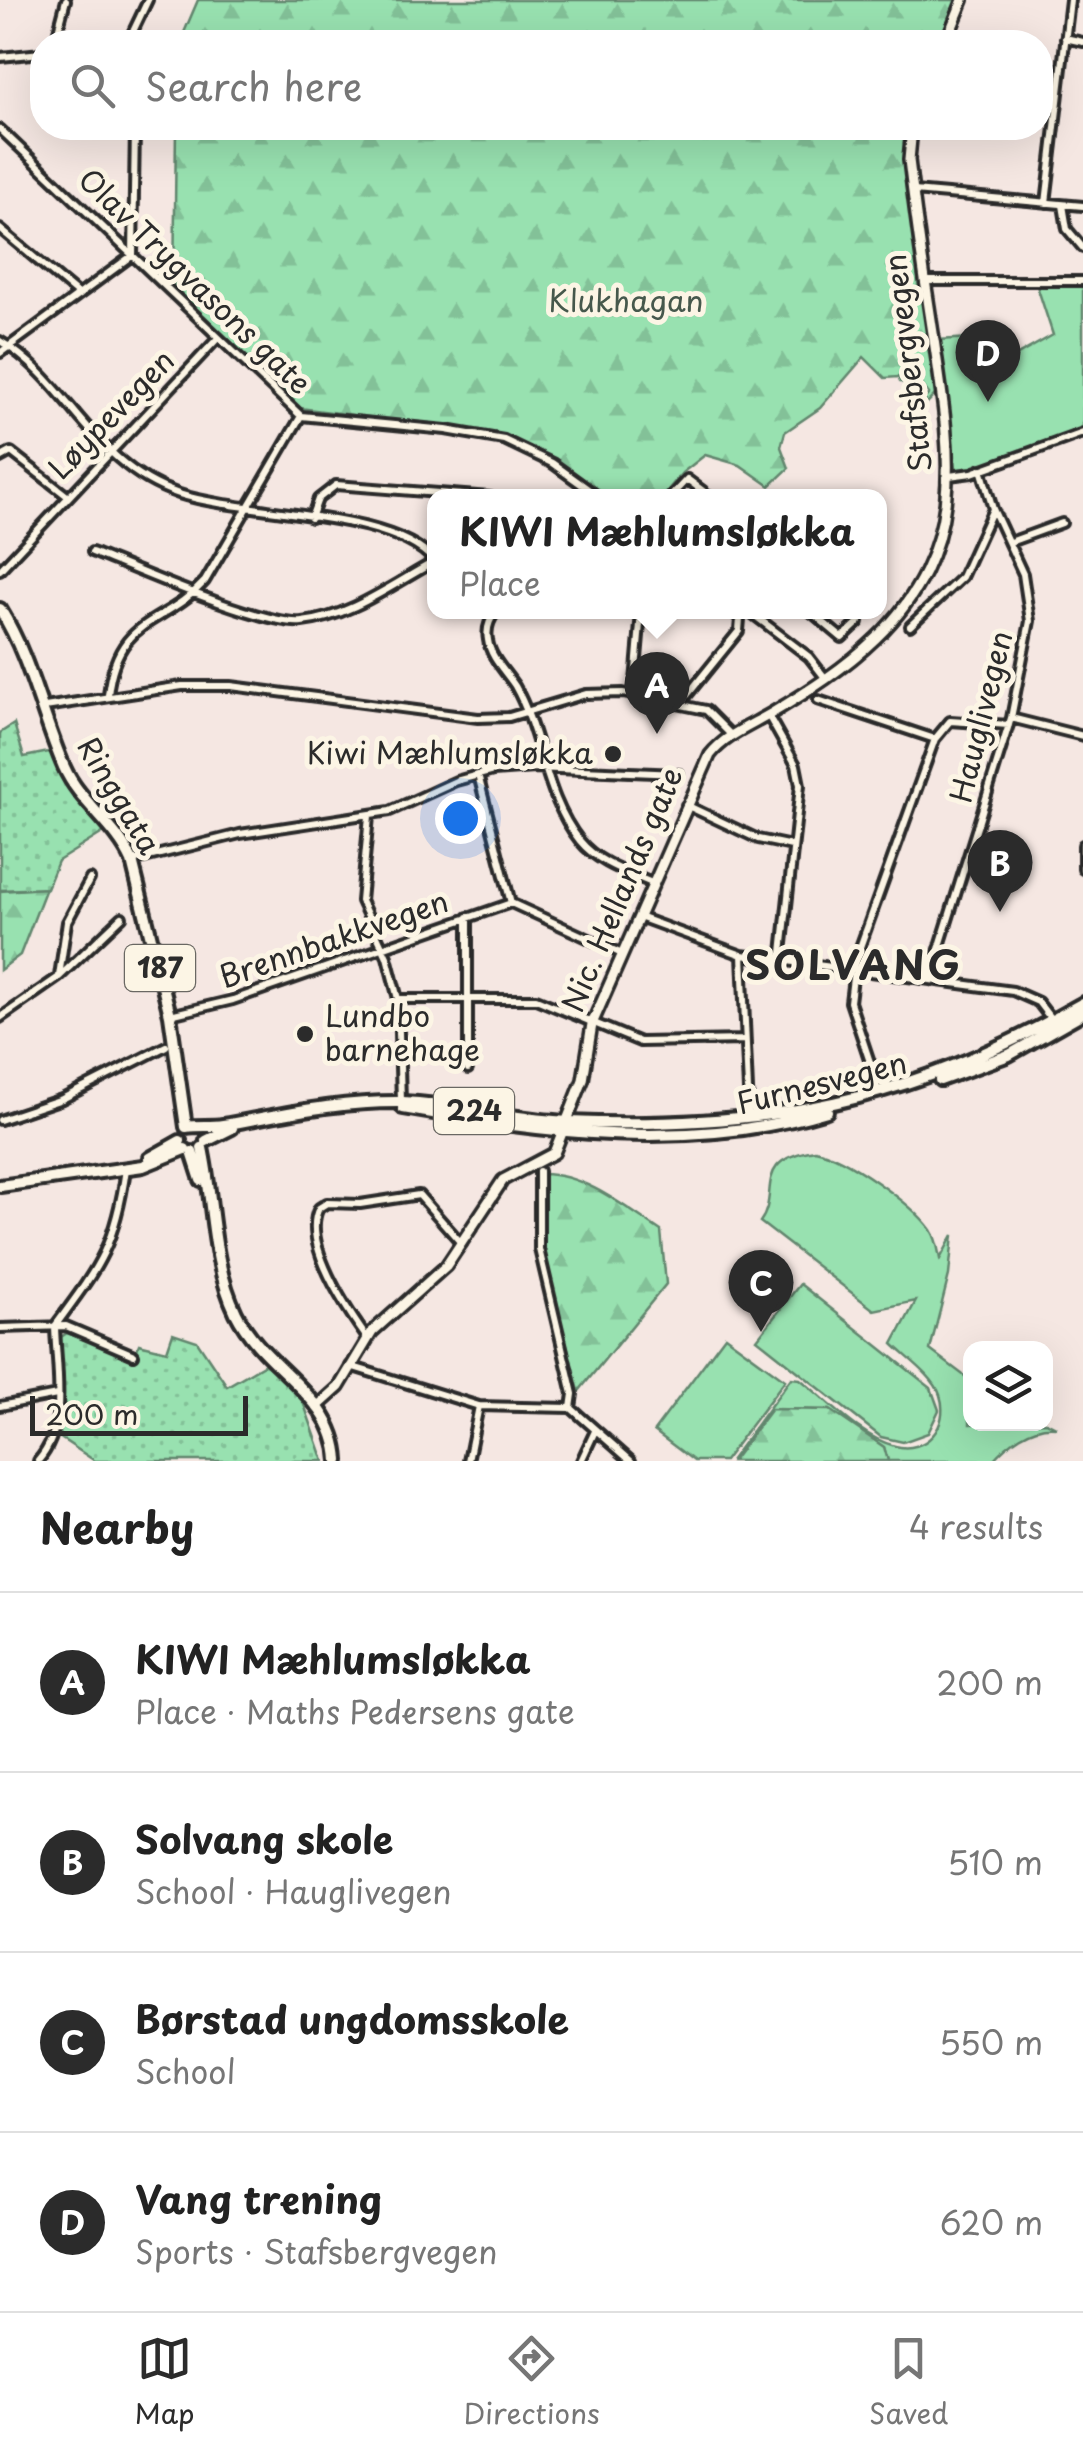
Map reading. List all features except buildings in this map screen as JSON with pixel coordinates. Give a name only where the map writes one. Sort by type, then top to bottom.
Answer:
[{"type":"main road","points":[[951,30],[963,0]]},
{"type":"main road","name":"Stafsbergvegen","points":[[731,735],[826,679],[877,637],[918,584],[940,539],[949,476],[909,160],[911,140]]},
{"type":"main road","name":"Ringgata","points":[[0,609],[70,777],[121,839],[132,861],[195,1127]]},
{"type":"main road","name":"Nic. Hellands gate","points":[[565,1127],[583,1080],[592,1024],[686,805],[710,756],[731,735]]},
{"type":"main road","name":"Furnesvegen","points":[[1054,1025],[1083,1003]]},
{"type":"main road","name":"Furnesvegen","points":[[195,1127],[310,1107],[380,1104],[565,1127],[717,1134],[763,1128],[968,1072],[1083,1013]]},
{"type":"main road","name":"Furnesvegen","points":[[0,1186],[126,1169],[193,1146],[248,1120]]},
{"type":"main road","points":[[195,1127],[193,1146],[224,1284],[240,1320],[269,1360],[319,1405],[333,1430],[338,1461]]},
{"type":"main road","points":[[193,1146],[195,1127]]},
{"type":"main road","points":[[319,1405],[337,1390],[367,1338],[428,1287],[463,1245],[503,1180],[551,1157],[565,1127]]},
{"type":"street","points":[[58,30],[66,0]]},
{"type":"street","points":[[134,30],[148,0]]},
{"type":"street","points":[[1046,203],[1070,0]]},
{"type":"street","points":[[1065,38],[1083,42]]},
{"type":"street","points":[[0,57],[30,53]]},
{"type":"street","name":"Olav Trygvasons gate","points":[[0,129],[301,416],[446,430],[504,440],[552,462],[590,489]]},
{"type":"street","points":[[0,352],[133,255],[135,140]]},
{"type":"street","points":[[914,191],[1083,206]]},
{"type":"street","points":[[1064,205],[1067,229],[1083,248]]},
{"type":"street","points":[[0,229],[79,295]]},
{"type":"street","points":[[925,282],[1083,281]]},
{"type":"street","name":"Løypevegen","points":[[0,570],[218,338]]},
{"type":"street","points":[[0,341],[108,451],[170,490],[402,536],[427,556]]},
{"type":"street","points":[[108,695],[114,666],[132,635],[161,611],[196,592],[301,416]]},
{"type":"street","points":[[949,476],[982,469],[1083,433]]},
{"type":"street","points":[[0,458],[12,452],[66,496]]},
{"type":"street","name":"Hauglivegen","points":[[930,978],[1010,722],[1030,613],[1026,584],[992,509],[982,469]]},
{"type":"street","points":[[677,489],[686,479],[699,489]]},
{"type":"street","points":[[311,518],[318,499],[336,485],[427,492]]},
{"type":"street","points":[[910,626],[962,577],[992,509]]},
{"type":"street","points":[[1010,542],[1062,523]]},
{"type":"street","points":[[92,552],[259,615],[304,622],[334,614],[427,566]]},
{"type":"street","points":[[491,619],[488,624],[490,647],[526,712],[541,769],[581,842],[606,862],[652,883]]},
{"type":"street","points":[[634,694],[640,619]]},
{"type":"street","points":[[680,704],[739,631],[740,619]]},
{"type":"street","points":[[763,619],[809,657],[826,679]]},
{"type":"street","points":[[820,619],[844,638],[859,619]]},
{"type":"street","points":[[44,707],[108,695],[231,686],[478,718],[526,712],[586,694],[634,694],[712,713],[731,735]]},
{"type":"street","points":[[818,700],[935,739]]},
{"type":"street","points":[[768,715],[800,778],[781,962]]},
{"type":"street","points":[[876,1080],[850,1002],[855,968],[935,739],[950,721],[1010,722],[1083,736]]},
{"type":"street","points":[[132,861],[240,834],[369,816],[478,775],[541,769],[679,774]]},
{"type":"street","points":[[478,775],[494,853],[511,902],[622,954]]},
{"type":"street","points":[[686,805],[758,839],[792,846]]},
{"type":"street","points":[[369,816],[361,901],[383,946],[398,999],[400,1105]]},
{"type":"street","points":[[1083,846],[1083,869]]},
{"type":"street","points":[[59,977],[67,922],[90,879]]},
{"type":"street","name":"Brennbakkvegen","points":[[170,1015],[233,1000],[511,902]]},
{"type":"street","points":[[638,916],[742,955],[1013,991],[1038,1002],[1054,1025]]},
{"type":"street","points":[[0,1018],[59,977],[122,917]]},
{"type":"street","points":[[468,917],[468,1069]]},
{"type":"street","points":[[742,955],[750,1112]]},
{"type":"street","points":[[398,999],[536,999],[592,1024],[653,1044],[745,1040]]},
{"type":"street","points":[[0,1120],[62,1100],[166,1046]]},
{"type":"street","points":[[38,1461],[56,1428],[55,1326],[98,1269],[112,1241],[126,1169]]},
{"type":"street","points":[[538,1171],[539,1248],[572,1394],[570,1408]]},
{"type":"street","points":[[367,1338],[324,1266],[315,1230],[319,1208],[327,1202],[360,1204],[419,1194],[463,1245]]},
{"type":"street","points":[[0,1328],[66,1326],[134,1355]]},
{"type":"street","points":[[350,1366],[479,1406],[570,1408],[631,1461]]},
{"type":"street","points":[[0,1406],[57,1395]]},
{"type":"street","points":[[468,1461],[479,1406]]},
{"type":"street","points":[[580,1461],[594,1431]]},
{"type":"green space","points":[[198,0],[959,0],[948,30],[185,30]]},
{"type":"green space","name":"Klukhagan","points":[[176,140],[910,140],[938,392],[927,403],[924,399],[929,394],[919,382],[913,385],[900,382],[898,377],[885,378],[864,357],[820,408],[785,432],[781,447],[789,468],[770,486],[740,465],[705,455],[669,489],[596,489],[556,461],[490,433],[300,408],[174,288]]},
{"type":"green space","points":[[1083,284],[1083,429],[969,470],[955,469],[938,340],[990,337],[1005,362],[1053,335],[1037,286]]},
{"type":"green space","points":[[14,724],[24,757],[54,751],[109,829],[58,861],[47,888],[0,890],[0,733]]},
{"type":"green space","points":[[46,888],[20,955],[0,970],[0,891]]},
{"type":"green space","points":[[815,1150],[828,1154],[894,1195],[933,1233],[940,1259],[953,1235],[949,1275],[930,1350],[963,1375],[963,1431],[1032,1431],[1012,1442],[992,1461],[888,1461],[884,1447],[830,1410],[771,1409],[730,1461],[791,1378],[800,1379],[870,1435],[895,1446],[925,1442],[942,1417],[937,1388],[893,1344],[916,1301],[874,1310],[760,1222],[775,1170],[795,1155]]},
{"type":"green space","points":[[542,1174],[590,1186],[661,1231],[666,1284],[579,1391],[543,1253]]},
{"type":"green space","points":[[800,1284],[931,1388],[939,1410],[928,1433],[903,1442],[881,1437],[757,1339]]},
{"type":"green space","points":[[67,1333],[134,1358],[139,1344],[167,1351],[173,1333],[197,1341],[227,1386],[265,1364],[300,1393],[324,1461],[95,1461],[59,1437],[61,1337]]},
{"type":"green space","points":[[725,1336],[785,1380],[724,1461],[694,1461],[654,1431]]},
{"type":"green space","points":[[771,1409],[830,1410],[884,1447],[888,1461],[732,1461]]},
{"type":"place","name":"Vang trening","points":[[988,402]]},
{"type":"place","name":"KIWI Mæhlumsløkka","points":[[657,734]]},
{"type":"place","name":"Kiwi Mæhlumsløkka","points":[[613,754]]},
{"type":"place","name":"Solvang skole","points":[[1000,912]]},
{"type":"place","name":"Lundbo barnehage","points":[[305,1034]]},
{"type":"place","name":"Børstad ungdomsskole","points":[[761,1332]]},
{"type":"district","name":"SOLVANG","points":[[854,966]]}]
